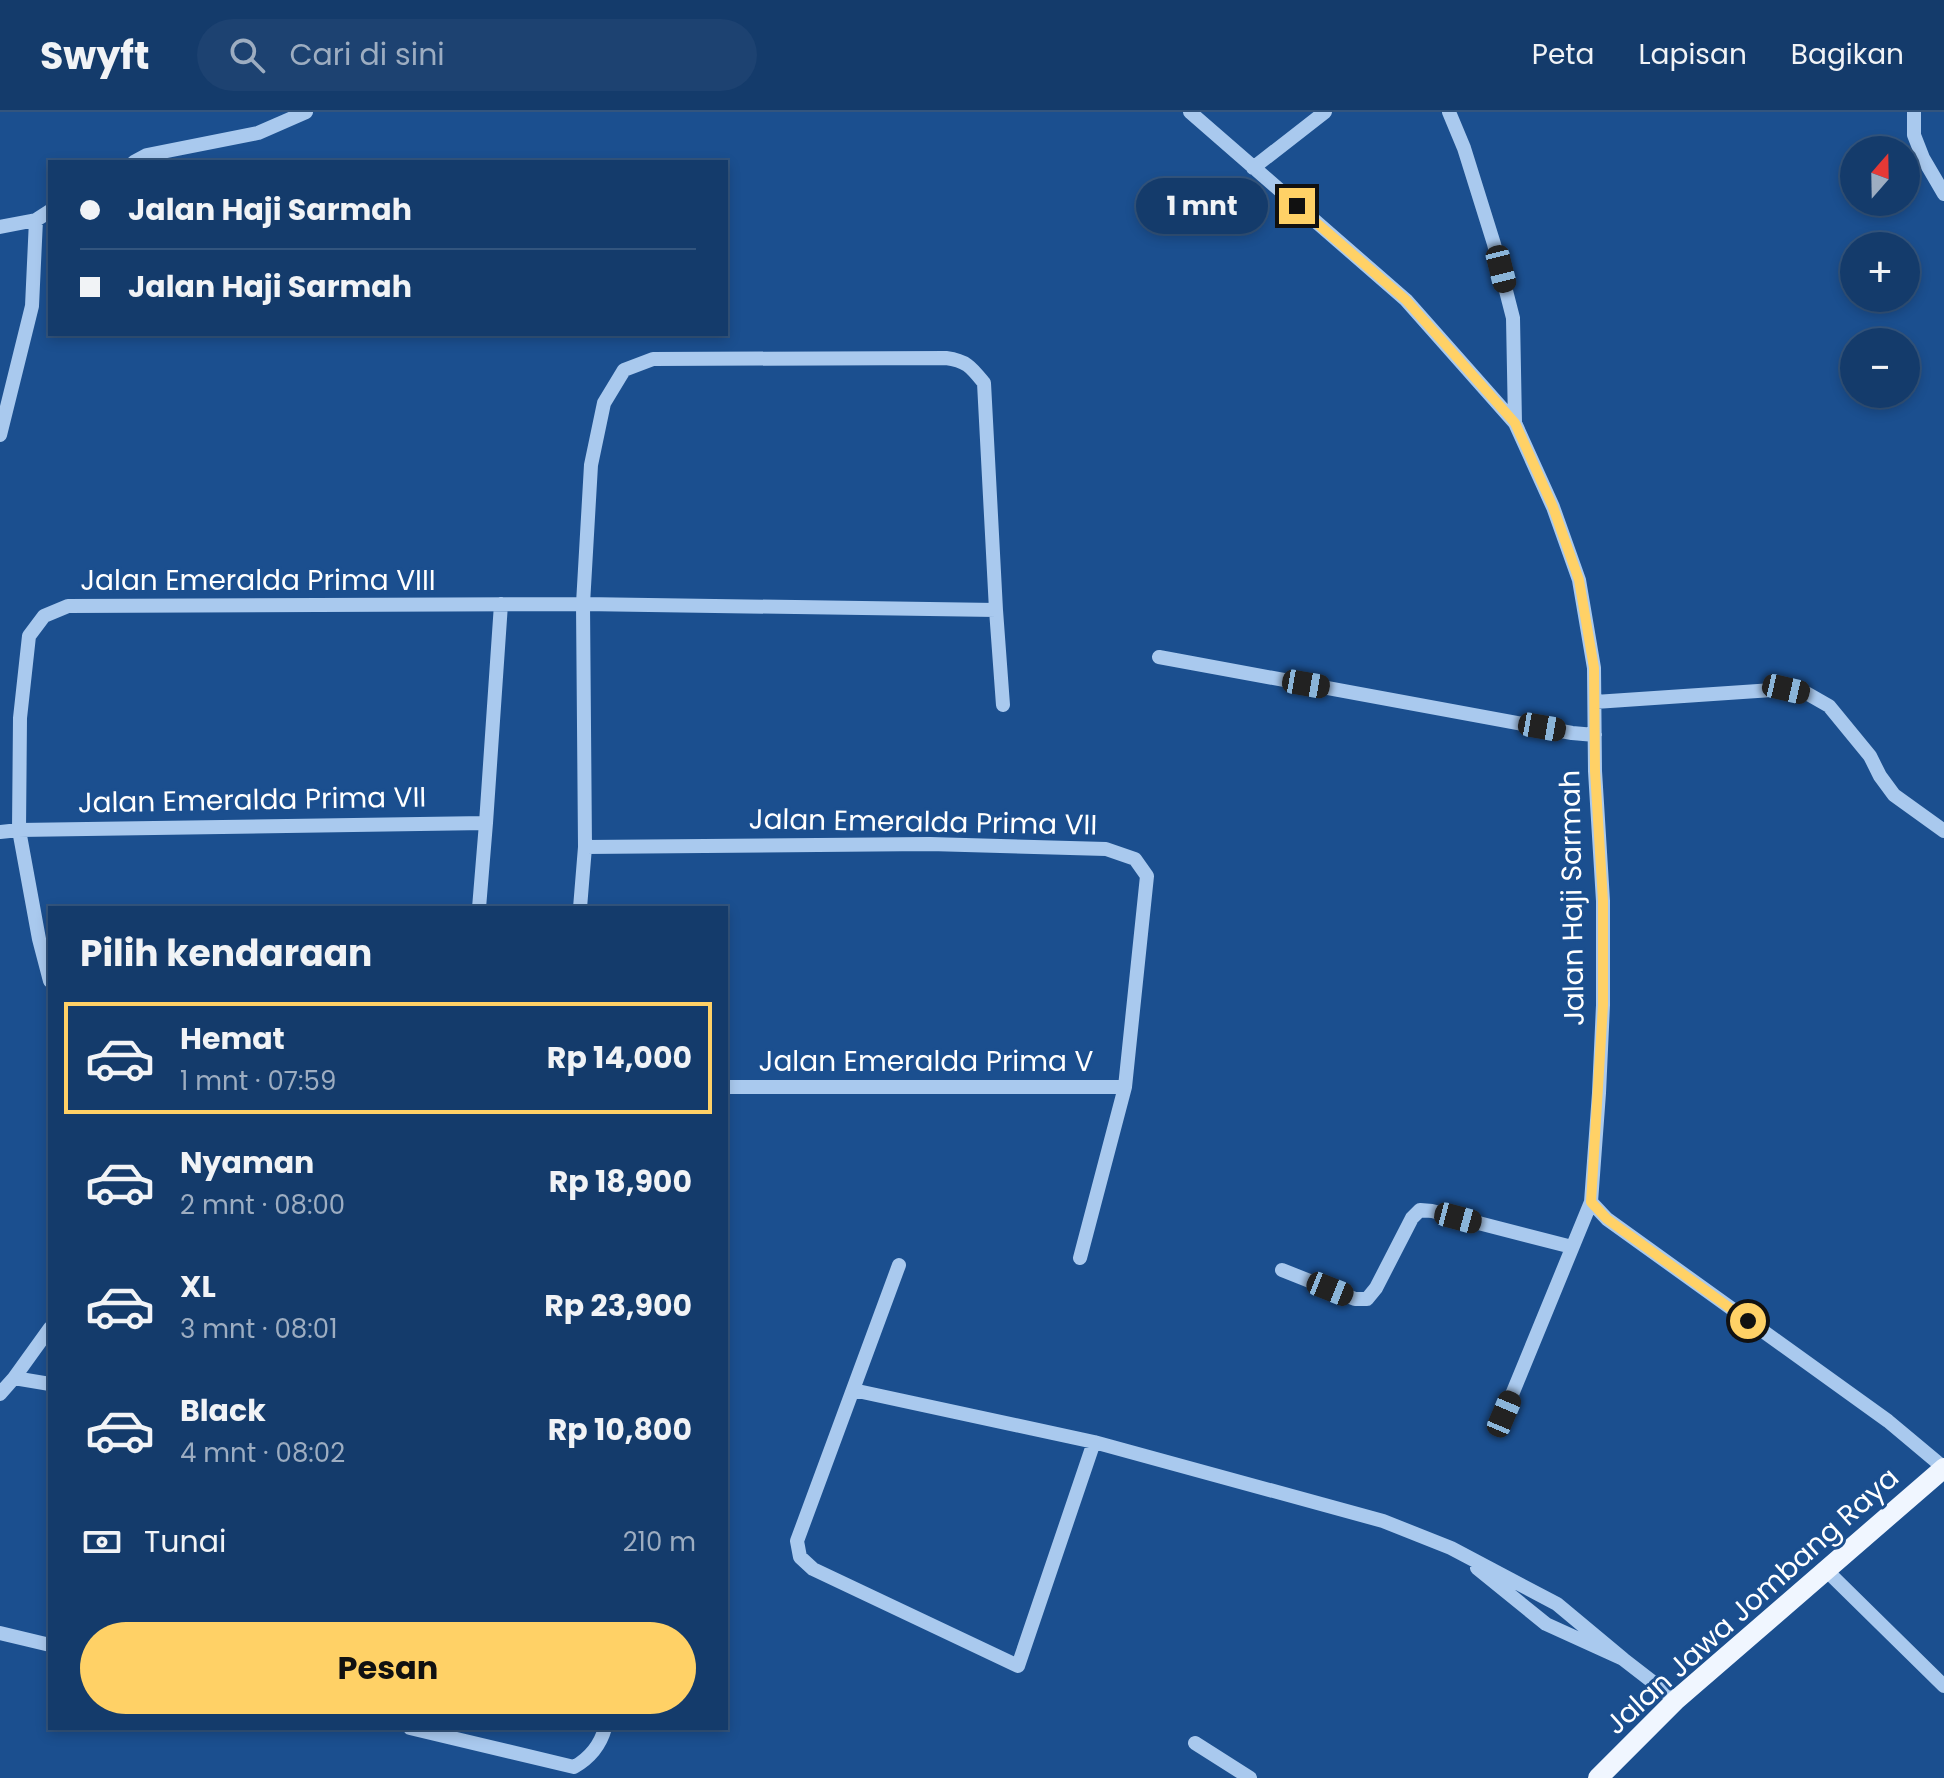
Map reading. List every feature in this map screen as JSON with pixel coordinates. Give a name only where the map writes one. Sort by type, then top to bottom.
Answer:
[{"type":"main road","name":"Jalan Jawa Jombang Raya","points":[[1598,1778],[1676,1700],[1944,1468]]},
{"type":"street","points":[[138,160],[147,155],[258,133],[306,112]]},
{"type":"street","name":"Jalan Haji Sarmah","points":[[1190,112],[1406,300],[1515,423],[1553,507],[1579,580],[1594,668],[1603,901],[1603,1005],[1591,1202],[1504,1414]]},
{"type":"street","points":[[1253,168],[1325,112]]},
{"type":"street","points":[[1449,112],[1464,148],[1494,244],[1513,318],[1515,423]]},
{"type":"street","points":[[1914,112],[1914,135],[1923,158],[1944,194]]},
{"type":"street","points":[[0,227],[36,220],[48,212]]},
{"type":"street","points":[[0,435],[32,306],[36,220]]},
{"type":"street","points":[[580,906],[585,847],[583,604],[591,465],[604,403],[624,370],[653,359],[946,358],[970,366],[984,383],[1003,705]]},
{"type":"street","points":[[479,906],[501,604]]},
{"type":"street","name":"Jalan Emeralda Prima VIII","points":[[48,973],[19,830],[20,718],[29,636],[44,616],[68,606],[583,604],[996,610]]},
{"type":"street","points":[[1159,657],[1595,735]]},
{"type":"street","points":[[1595,702],[1786,689],[1808,694],[1829,706],[1870,756],[1894,795],[1944,831]]},
{"type":"street","name":"Jalan Emeralda Prima VII","points":[[0,832],[486,823]]},
{"type":"street","name":"Jalan Emeralda Prima VII","points":[[585,847],[930,844],[1106,849],[1135,859],[1147,876],[1125,1087],[1080,1258]]},
{"type":"street","name":"Jalan Emeralda Prima V","points":[[728,1087],[1125,1087]]},
{"type":"street","points":[[1591,1202],[1607,1219],[1888,1421],[1944,1468]]},
{"type":"street","points":[[1282,1270],[1355,1299],[1367,1299],[1376,1288],[1412,1218],[1420,1210],[1572,1247]]},
{"type":"street","points":[[899,1265],[797,1541],[800,1557],[813,1569],[1018,1666],[1094,1442]]},
{"type":"street","points":[[0,1394],[48,1331]]},
{"type":"street","points":[[14,1378],[48,1384]]},
{"type":"street","points":[[853,1390],[1094,1442],[1383,1521],[1451,1548],[1557,1604],[1676,1700]]},
{"type":"street","points":[[1451,1548],[1546,1624],[1623,1659]]},
{"type":"street","points":[[1827,1571],[1944,1686]]},
{"type":"street","points":[[0,1633],[48,1645]]},
{"type":"street","points":[[418,1730],[574,1767],[589,1758],[604,1730]]},
{"type":"street","points":[[1195,1743],[1250,1778]]},
{"type":"route","points":[[1297,206],[1406,300],[1515,423],[1553,507],[1579,580],[1594,668],[1595,771],[1603,901],[1603,1005],[1591,1202],[1607,1219],[1748,1321]]}]
